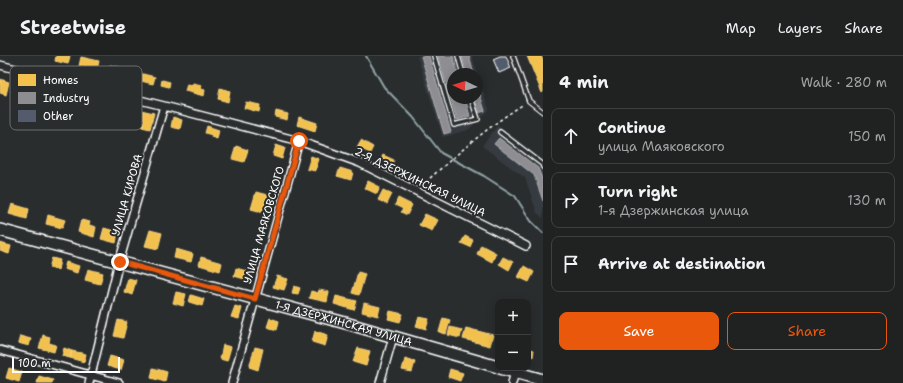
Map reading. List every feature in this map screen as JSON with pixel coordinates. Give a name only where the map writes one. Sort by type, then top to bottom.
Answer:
[{"type":"street","name":"2-Я ДЗЕРЖИНСКАЯ УЛИЦА","points":[[0,65],[10,68]]},
{"type":"street","name":"2-Я ДЗЕРЖИНСКАЯ УЛИЦА","points":[[142,100],[299,141],[360,163],[526,246]]},
{"type":"street","name":"УЛИЦА КИРОВА","points":[[89,383],[120,262],[164,106]]},
{"type":"street","name":"УЛИЦА МАЯКОВСКОГО","points":[[232,383],[299,141]]},
{"type":"street","name":"1-Я ДЗЕРЖИНСКАЯ УЛИЦА","points":[[0,230],[393,337],[495,367]]},
{"type":"street","points":[[380,383],[393,337]]},
{"type":"street","points":[[0,350],[119,383]]},
{"type":"street","name":"1-Я ДЗЕРЖИНСКАЯ УЛИЦА","points":[[503,371],[513,378],[543,380]]},
{"type":"lane","points":[[434,56],[447,101]]},
{"type":"lane","points":[[458,56],[461,68]]},
{"type":"lane","points":[[512,56],[529,101],[543,112]]},
{"type":"lane","points":[[448,104],[454,125],[478,118],[473,104]]},
{"type":"lane","points":[[500,132],[542,164],[543,167]]},
{"type":"path","points":[[425,184],[504,117],[529,101]]},
{"type":"shaded area","points":[[417,56],[472,56],[476,68],[447,68],[447,104],[483,104],[483,91],[489,110],[468,130],[443,137]]},
{"type":"shaded area","points":[[498,125],[543,160],[543,218],[537,213],[525,178],[482,146]]},
{"type":"building: Homes","points":[[56,56],[70,56],[68,64],[55,61]]},
{"type":"building: Homes","points":[[527,56],[541,56],[543,60],[542,93]]},
{"type":"building: Homes","points":[[81,57],[99,61],[98,66],[79,66]]},
{"type":"building: Homes","points":[[142,74],[155,77],[153,84],[142,81]]},
{"type":"building: Homes","points":[[0,79],[9,82],[6,95],[0,93]]},
{"type":"building: Homes","points":[[162,80],[170,82],[169,87],[161,85]]},
{"type":"building: Homes","points":[[193,83],[202,85],[201,89],[205,90],[204,96],[185,91],[187,84],[192,85]]},
{"type":"building: Homes","points":[[220,88],[230,91],[228,102],[218,99]]},
{"type":"building: Homes","points":[[246,102],[260,105],[259,112],[244,108]]},
{"type":"building: Homes","points":[[142,110],[154,113],[150,129],[142,127],[144,119],[142,119]]},
{"type":"building: Homes","points":[[276,111],[288,114],[287,120],[275,117]]},
{"type":"building: Homes","points":[[173,117],[182,120],[180,129],[171,127]]},
{"type":"building: Homes","points":[[299,117],[317,123],[315,131],[297,125]]},
{"type":"building: Homes","points":[[207,126],[219,130],[217,139],[211,137],[212,135],[205,133]]},
{"type":"building: Homes","points":[[361,140],[373,147],[370,153],[357,147]]},
{"type":"building: Homes","points":[[276,145],[285,148],[282,159],[273,156]]},
{"type":"building: Homes","points":[[236,146],[248,150],[244,162],[232,159]]},
{"type":"building: Homes","points":[[383,155],[394,160],[391,166],[380,161]]},
{"type":"building: Homes","points":[[311,156],[319,159],[315,171],[307,169]]},
{"type":"building: Homes","points":[[340,168],[353,172],[351,180],[337,176]]},
{"type":"building: Homes","points":[[368,181],[380,187],[377,194],[364,188]]},
{"type":"building: Homes","points":[[383,190],[392,194],[387,204],[378,200]]},
{"type":"building: Homes","points":[[256,192],[271,196],[267,208],[264,207],[262,212],[251,209]]},
{"type":"building: Homes","points":[[398,198],[412,205],[407,215],[401,212],[403,209],[395,205]]},
{"type":"building: Homes","points":[[12,204],[29,209],[27,219],[9,214]]},
{"type":"building: Homes","points":[[425,214],[438,220],[432,231],[419,225]]},
{"type":"building: Homes","points":[[48,215],[65,220],[62,228],[46,224]]},
{"type":"building: Homes","points":[[81,220],[90,222],[89,225],[96,227],[94,237],[78,232]]},
{"type":"building: Homes","points":[[104,228],[118,232],[116,243],[101,239]]},
{"type":"building: Homes","points":[[150,230],[162,233],[158,249],[145,246]]},
{"type":"building: Homes","points":[[465,236],[473,240],[470,247],[461,243]]},
{"type":"building: Homes","points":[[0,243],[11,246],[9,254],[0,251]]},
{"type":"building: Homes","points":[[481,245],[496,253],[492,262],[477,254]]},
{"type":"building: Homes","points":[[176,249],[193,254],[191,262],[174,258]]},
{"type":"building: Homes","points":[[201,257],[222,263],[220,271],[199,265]]},
{"type":"building: Homes","points":[[503,257],[513,262],[509,270],[499,264]]},
{"type":"building: Homes","points":[[52,258],[60,260],[58,270],[49,268]]},
{"type":"building: Homes","points":[[66,262],[79,266],[77,273],[64,269]]},
{"type":"building: Homes","points":[[524,266],[534,272],[529,282],[518,277]]},
{"type":"building: Homes","points":[[236,268],[250,272],[248,280],[234,276]]},
{"type":"building: Homes","points":[[88,269],[103,273],[100,284],[85,280]]},
{"type":"building: Homes","points":[[358,272],[365,274],[359,295],[352,293]]},
{"type":"building: Homes","points":[[277,276],[288,279],[284,290],[273,287]]},
{"type":"building: Homes","points":[[128,278],[136,280],[132,295],[124,292]]},
{"type":"building: Homes","points":[[294,286],[300,288],[298,294],[292,293]]},
{"type":"building: Homes","points":[[319,290],[329,292],[327,302],[309,298],[311,291],[318,293]]},
{"type":"building: Homes","points":[[176,292],[186,294],[183,306],[173,303]]},
{"type":"building: Homes","points":[[191,295],[204,299],[202,306],[189,302]]},
{"type":"building: Homes","points":[[336,296],[357,301],[354,310],[334,304]]},
{"type":"building: Homes","points":[[364,303],[380,307],[378,316],[362,312]]},
{"type":"building: Homes","points":[[235,306],[242,308],[239,319],[231,317]]},
{"type":"building: Homes","points":[[390,311],[403,314],[400,322],[388,319]]},
{"type":"building: Homes","points":[[419,317],[429,319],[426,329],[416,326]]},
{"type":"building: Homes","points":[[270,318],[279,321],[277,330],[267,327]]},
{"type":"building: Homes","points":[[443,318],[450,320],[446,334],[439,332]]},
{"type":"building: Homes","points":[[118,320],[127,322],[123,338],[114,336]]},
{"type":"building: Homes","points":[[450,327],[462,330],[460,338],[448,335]]},
{"type":"building: Homes","points":[[466,328],[493,335],[490,346],[463,339]]},
{"type":"building: Homes","points":[[315,331],[328,335],[325,346],[312,342]]},
{"type":"building: Homes","points":[[43,335],[50,337],[49,343],[56,345],[54,352],[39,348]]},
{"type":"building: Homes","points":[[20,336],[31,339],[29,346],[18,343]]},
{"type":"building: Homes","points":[[223,345],[231,347],[227,361],[220,359]]},
{"type":"building: Homes","points":[[255,347],[263,349],[258,370],[249,367]]},
{"type":"building: Homes","points":[[64,348],[72,351],[70,358],[62,356]]},
{"type":"building: Homes","points":[[358,348],[370,351],[366,366],[353,362]]},
{"type":"building: Homes","points":[[531,349],[534,350],[533,357],[531,357]]},
{"type":"building: Homes","points":[[72,351],[86,354],[84,362],[70,358]]},
{"type":"building: Homes","points":[[110,356],[124,360],[121,370],[107,366]]},
{"type":"building: Homes","points":[[405,359],[415,362],[412,372],[402,370]]},
{"type":"building: Homes","points":[[9,368],[22,372],[19,382],[6,378]]},
{"type":"building: Homes","points":[[153,368],[167,372],[165,382],[151,378]]},
{"type":"building: Homes","points":[[450,369],[463,373],[460,381],[448,377]]},
{"type":"building: Homes","points":[[39,376],[53,380],[52,383],[37,383]]},
{"type":"building: Industry","points":[[421,56],[429,56],[451,132],[444,134]]},
{"type":"building: Industry","points":[[438,56],[453,56],[456,68],[447,68],[447,86]]},
{"type":"building: Industry","points":[[462,56],[469,56],[472,68],[465,68]]},
{"type":"building: Industry","points":[[452,104],[467,104],[470,116],[457,120]]},
{"type":"building: Industry","points":[[476,104],[483,104],[485,111],[478,113]]},
{"type":"building: Industry","points":[[499,138],[538,168],[543,181],[543,201],[534,175],[494,144]]},
{"type":"building: Other","points":[[500,56],[506,56],[511,68],[499,73],[493,59]]},
{"type":"waterway","points":[[366,56],[384,87],[413,117],[441,153],[484,176],[515,196],[531,221],[543,233]]},
{"type":"route","points":[[120,262],[255,299],[299,141]]}]
